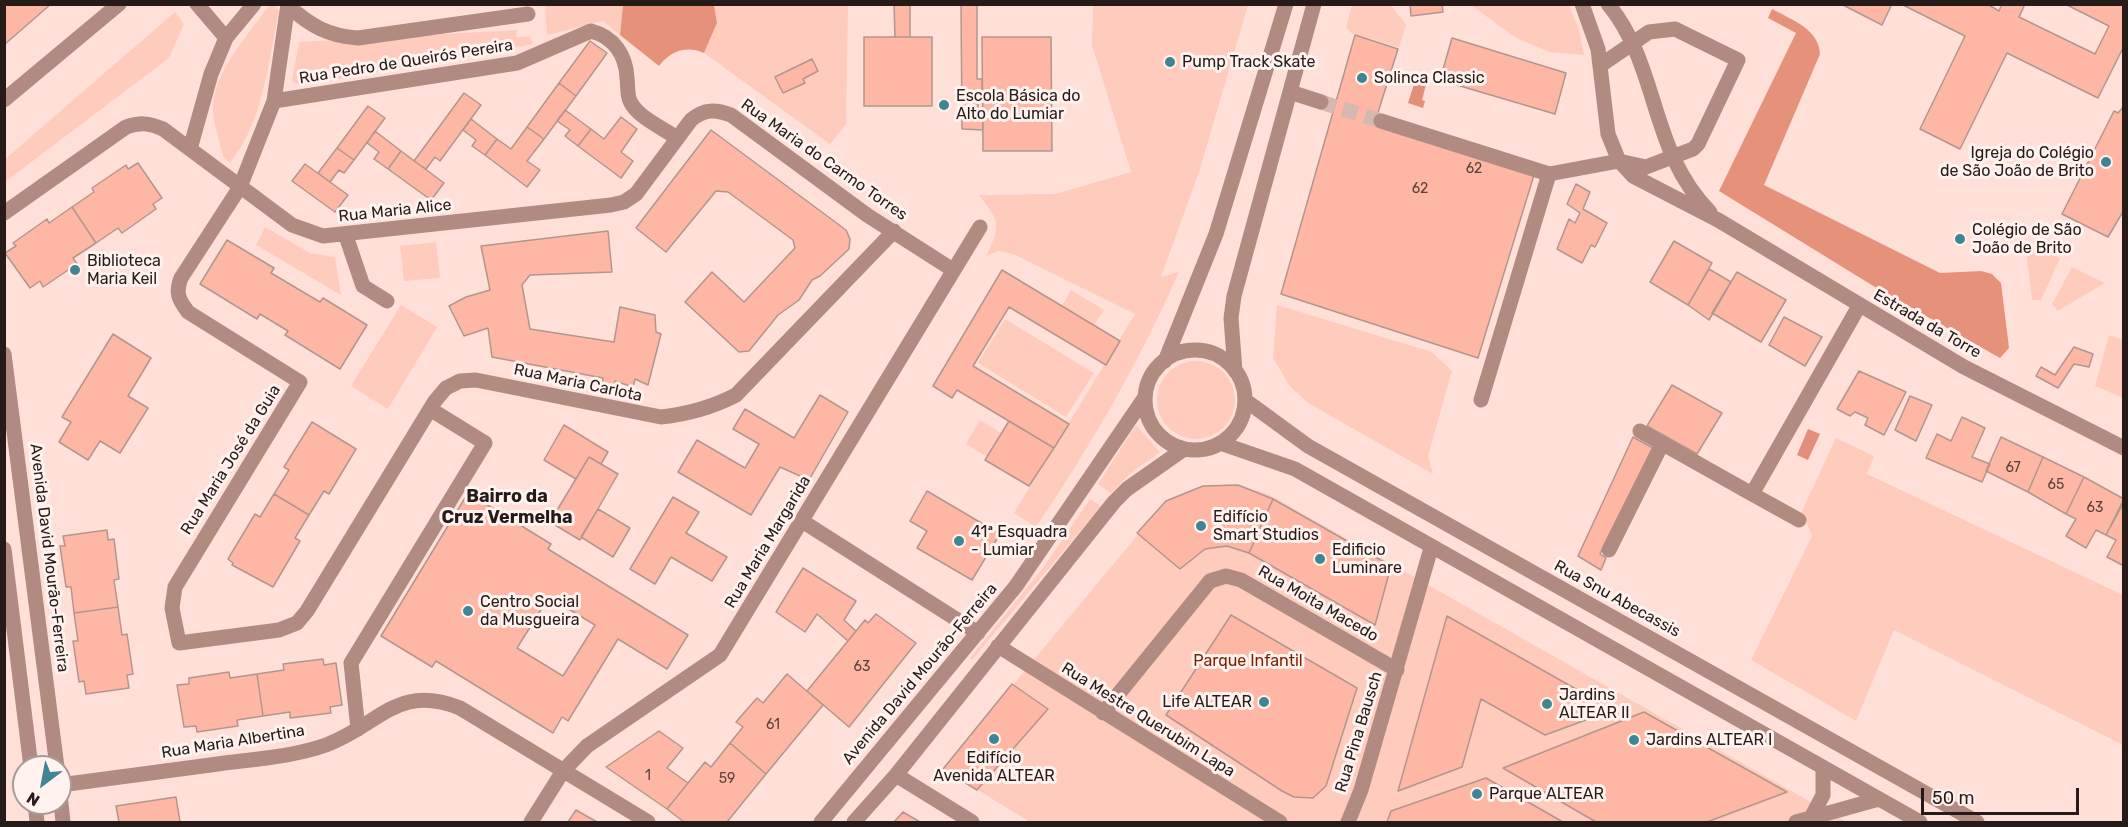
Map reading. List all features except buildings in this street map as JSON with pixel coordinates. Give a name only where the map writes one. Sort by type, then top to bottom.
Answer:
[{"type":"street","points":[[4,100],[119,4]]},
{"type":"street","points":[[197,4],[226,38]]},
{"type":"street","points":[[190,149],[211,74],[226,38],[254,4]]},
{"type":"street","points":[[1165,361],[1179,353],[1194,351],[1209,353],[1224,360],[1235,371],[1242,385],[1245,400],[1242,417],[1234,432],[1209,448],[1184,449],[1160,436],[1146,411],[1145,398],[1148,383],[1165,361],[1216,234],[1286,4]]},
{"type":"street","points":[[1235,371],[1231,318],[1234,296],[1314,4]]},
{"type":"street","name":"Estrada da Torre","points":[[1582,4],[1593,32],[1601,65],[1608,134],[1619,161],[1633,176],[1718,220],[1973,372],[2124,448]]},
{"type":"street","name":"Estrada da Torre","points":[[1608,4],[1632,43],[1671,158],[1696,198],[1718,220]]},
{"type":"street","name":"Rua Pedro de Queirós Pereira","points":[[288,5],[314,28],[336,37],[358,38],[528,14]]},
{"type":"street","name":"Rua Pedro de Queirós Pereira","points":[[288,5],[274,101],[517,63],[591,31],[600,34],[622,52],[627,65],[629,100],[636,110],[677,138]]},
{"type":"street","points":[[1381,121],[1550,174],[1619,161],[1646,167],[1693,148],[1704,136],[1737,60],[1675,29],[1649,32],[1601,65]]},
{"type":"street","points":[[1290,92],[1321,102]]},
{"type":"street","name":"Rua Maria José da Guia","points":[[274,101],[240,187],[181,278],[177,289],[178,299],[188,312],[300,382],[181,576],[175,587],[172,608],[179,643],[279,630],[297,623],[307,611]]},
{"type":"street","name":"Rua Maria do Carmo Torres","points":[[677,138],[699,113],[716,110],[731,115],[894,231],[954,270]]},
{"type":"street","name":"Rua Maria Alice","points":[[4,213],[126,127],[138,122],[151,123],[163,129],[292,225],[323,236],[346,236],[624,202],[636,194],[677,138]]},
{"type":"street","points":[[1481,400],[1550,174]]},
{"type":"street","name":"Rua Maria Margarida","points":[[531,822],[563,771],[587,746],[720,655],[980,227]]},
{"type":"street","name":"Rua Maria Carlota","points":[[307,611],[430,409],[446,388],[460,381],[476,380],[661,417],[690,414],[713,407],[736,395],[894,231]]},
{"type":"street","points":[[346,236],[363,286],[387,301]]},
{"type":"street","points":[[1752,494],[1859,306]]},
{"type":"street","name":"Avenida David Mourão-Ferreira","points":[[4,354],[55,755]]},
{"type":"street","name":"Avenida David Mourão-Ferreira","points":[[821,822],[1016,586],[1145,398]]},
{"type":"street","name":"Rua Snu Abecassis","points":[[1245,400],[1308,446],[1977,822]]},
{"type":"street","points":[[358,729],[351,663],[485,443],[430,409]]},
{"type":"street","points":[[1640,431],[1799,520]]},
{"type":"street","points":[[1220,443],[1295,469],[1431,548],[1920,822]]},
{"type":"street","points":[[1609,550],[1662,444]]},
{"type":"street","points":[[854,822],[896,775],[1114,502],[1127,489],[1184,449]]},
{"type":"street","points":[[802,521],[978,633]]},
{"type":"street","name":"Rua Pina Bausch","points":[[1348,822],[1361,790],[1431,548]]},
{"type":"street","points":[[4,549],[30,755]]},
{"type":"street","name":"Rua Moita Macedo","points":[[1103,712],[1210,581],[1226,576],[1241,580],[1397,670]]},
{"type":"street","name":"Rua Mestre Querubim Lapa","points":[[998,646],[1280,822]]},
{"type":"street","name":"Rua Maria Albertina","points":[[72,783],[301,752],[327,745],[397,705],[414,700],[438,700],[460,708],[648,822]]},
{"type":"street","points":[[1812,816],[1823,795],[1823,767]]},
{"type":"street","points":[[896,775],[972,822]]},
{"type":"street","points":[[1796,822],[1879,799]]},
{"type":"green space","points":[[269,5],[275,5],[279,11],[268,70],[258,109],[241,146],[230,163],[223,157],[216,128],[213,111],[214,96],[225,68]]},
{"type":"green space","points":[[545,5],[623,5],[620,35],[603,21],[547,35]]},
{"type":"green space","points":[[714,5],[868,5],[848,6],[846,124],[830,144],[704,53],[717,23]]},
{"type":"green space","points":[[1093,5],[1248,5],[1200,169],[1161,277],[1179,272],[1148,338],[1113,403],[1076,466],[1036,527],[1014,513],[1135,314],[1013,254],[999,251],[986,256],[994,238],[996,224],[979,195],[1055,194],[1131,172],[1092,45]]},
{"type":"green space","points":[[1352,5],[1391,5],[1406,25],[1399,47],[1351,33],[1346,27]]},
{"type":"green space","points":[[1471,5],[1569,5],[1579,30],[1584,55],[1550,52],[1516,38]]},
{"type":"green space","points":[[175,12],[184,24],[169,58],[5,182],[5,159]]},
{"type":"green space","points":[[517,30],[516,37],[530,36],[533,44],[300,86],[292,81],[299,42]]},
{"type":"green space","points":[[265,227],[310,253],[335,257],[341,295],[256,245]]},
{"type":"green space","points":[[436,242],[440,278],[404,281],[400,246]]},
{"type":"green space","points":[[2025,242],[2060,258],[2041,300],[2032,300]]},
{"type":"green space","points":[[2072,267],[2105,283],[2058,311],[2052,304]]},
{"type":"green space","points":[[1071,290],[1104,310],[1094,325],[1062,306]]},
{"type":"green space","points":[[401,305],[437,327],[388,409],[351,386]]},
{"type":"green space","points":[[1277,305],[1432,352],[1452,371],[1428,456],[1433,474],[1308,403],[1289,385],[1273,358]]},
{"type":"green space","points":[[1005,319],[1094,373],[1066,417],[978,363]]},
{"type":"green space","points":[[2109,335],[2123,340],[2123,398],[2095,386]]},
{"type":"green space","points":[[1196,361],[1211,364],[1224,372],[1232,385],[1235,400],[1232,415],[1224,428],[1211,436],[1196,439],[1181,436],[1168,428],[1160,415],[1157,400],[1160,385],[1168,372],[1181,364]]},
{"type":"green space","points":[[980,420],[1003,434],[989,458],[966,444]]},
{"type":"green space","points":[[1136,425],[1160,452],[1131,473],[1111,493],[1098,484]]},
{"type":"green space","points":[[1836,438],[1874,456],[1867,474],[2123,595],[2123,745],[1894,630],[1856,721],[1751,660],[1812,536],[1802,511]]},
{"type":"green space","name":"Parque Infantil","points":[[1238,485],[1268,494],[1846,822],[1030,822],[943,769],[1166,501],[1203,486]]},
{"type":"green space","points":[[1090,499],[1101,506],[972,660],[970,658],[1043,568]]},
{"type":"shaded area","points":[[623,5],[714,5],[717,23],[704,53],[691,50],[679,51],[659,66],[620,35]]},
{"type":"shaded area","points":[[1772,9],[1796,21],[1810,32],[1815,38],[1820,54],[1764,185],[1940,273],[1981,271],[1992,274],[2001,283],[2009,348],[2000,358],[1875,287],[1719,191],[1796,33],[1768,18]]},
{"type":"shaded area","points":[[1415,81],[1426,85],[1422,100],[1425,101],[1423,108],[1408,103]]},
{"type":"shaded area","points":[[1808,429],[1820,434],[1808,460],[1797,455]]},
{"type":"tunnel","points":[[1321,102],[1381,121]]},
{"type":"place","name":"Pump Track Skate","points":[[1170,62]]},
{"type":"place","name":"Solinca Classic","points":[[1362,78]]},
{"type":"place","name":"Escola Básica do Alto do Lumiar","points":[[944,105]]},
{"type":"place","name":"Igreja do Colégio de São João de Brito","points":[[2106,162]]},
{"type":"place","name":"Colégio de São João de Brito","points":[[1960,239]]},
{"type":"place","name":"Biblioteca Maria Keil","points":[[75,270]]},
{"type":"place","name":"Edifício Smart Studios","points":[[1201,526]]},
{"type":"place","name":"41ª Esquadra - Lumiar","points":[[959,541]]},
{"type":"place","name":"Edificio Luminare","points":[[1320,559]]},
{"type":"place","name":"Centro Social da Musgueira","points":[[468,611]]},
{"type":"place","name":"Life ALTEAR","points":[[1264,702]]},
{"type":"place","name":"Jardins ALTEAR II","points":[[1547,704]]},
{"type":"place","name":"Edifício Avenida ALTEAR","points":[[994,739]]},
{"type":"place","name":"Jardins ALTEAR I","points":[[1634,740]]},
{"type":"place","name":"Parque ALTEAR","points":[[1477,794]]},
{"type":"district","name":"Bairro da Cruz Vermelha","points":[[507,507]]}]
